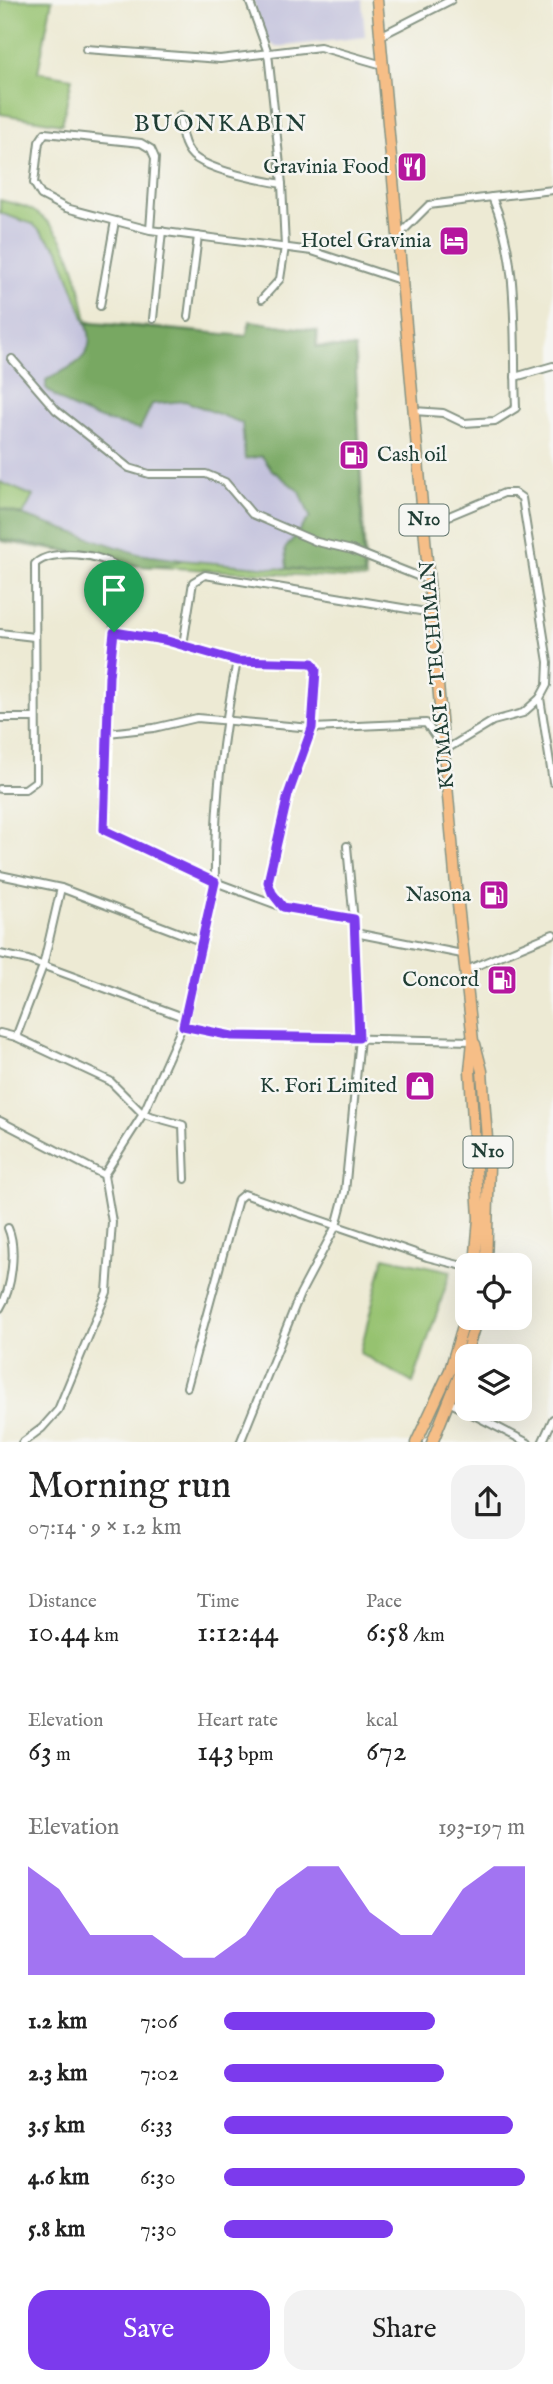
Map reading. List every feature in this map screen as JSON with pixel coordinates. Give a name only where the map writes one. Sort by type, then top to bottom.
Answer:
[{"type":"highway","name":"KUMASI - TECHIMAN","points":[[377,0],[462,954],[473,1041],[470,1071],[479,1218],[476,1253]]},
{"type":"highway","name":"N10","points":[[473,1041],[482,1071],[489,1175],[486,1253]]},
{"type":"highway","points":[[416,1442],[450,1370],[462,1330]]},
{"type":"highway","points":[[432,1442],[473,1330]]},
{"type":"street","points":[[249,0],[268,53],[282,184],[285,247],[280,279],[262,299]]},
{"type":"street","points":[[380,36],[451,0]]},
{"type":"street","points":[[86,49],[220,59],[320,47],[383,65]]},
{"type":"street","points":[[180,115],[181,132],[194,156],[226,170],[282,184]]},
{"type":"street","points":[[150,230],[155,158],[151,149],[141,143],[45,133],[39,142],[34,183],[37,191],[66,208],[150,230],[312,251],[403,281]]},
{"type":"street","points":[[398,236],[429,205],[553,190]]},
{"type":"street","points":[[414,411],[443,413],[464,423],[495,421],[516,408],[506,235],[492,197]]},
{"type":"street","points":[[100,306],[115,221]]},
{"type":"street","points":[[153,319],[162,232]]},
{"type":"street","points":[[188,317],[198,236]]},
{"type":"street","points":[[12,359],[56,410],[129,468],[149,474],[206,474],[225,482],[252,514],[317,542],[352,551],[430,581]]},
{"type":"street","points":[[515,377],[553,366]]},
{"type":"street","points":[[108,733],[153,728],[197,718],[312,728],[425,723],[445,750],[493,721],[510,719],[523,713],[540,698],[550,684],[522,498],[515,493],[504,493],[425,526]]},
{"type":"street","points":[[0,789],[25,789],[36,781],[35,564],[51,555],[102,560],[119,569],[109,676],[104,830],[215,882],[283,907],[354,919]]},
{"type":"street","points":[[183,645],[193,582],[205,575],[433,613]]},
{"type":"street","points":[[114,632],[183,645],[237,661],[312,663],[316,670],[312,728],[288,795],[268,882],[272,893],[283,907]]},
{"type":"street","points":[[0,633],[34,637]]},
{"type":"street","points":[[23,1442],[42,1428],[58,1410],[107,1292],[112,1223],[104,1175],[143,1114],[186,1018],[215,882],[214,819],[225,719],[237,661]]},
{"type":"street","points":[[540,698],[553,782]]},
{"type":"street","points":[[0,718],[34,718]]},
{"type":"street","points":[[240,1442],[300,1294],[336,1226],[345,1192],[359,1038],[355,933],[347,846]]},
{"type":"street","points":[[0,875],[61,888],[203,942]]},
{"type":"street","points":[[16,1037],[43,966],[61,888]]},
{"type":"street","points":[[355,933],[462,954]]},
{"type":"street","points":[[464,971],[553,933]]},
{"type":"street","points":[[0,954],[43,966],[186,1018]]},
{"type":"street","points":[[183,1026],[232,1036],[473,1041]]},
{"type":"street","points":[[0,1033],[16,1037],[110,1081],[143,1114],[183,1125],[185,1179]]},
{"type":"street","points":[[0,1121],[104,1175]]},
{"type":"street","points":[[187,1387],[242,1196],[247,1194],[336,1226],[455,1263]]},
{"type":"street","points":[[1,1305],[13,1246],[8,1228]]},
{"type":"street","points":[[449,1402],[526,1442]]},
{"type":"street","points":[[542,1442],[553,1419]]},
{"type":"shaded area","points":[[253,0],[362,0],[365,37],[276,47],[266,40]]},
{"type":"shaded area","points":[[0,213],[33,224],[59,250],[91,337],[89,351],[70,367],[46,380],[140,429],[152,404],[185,401],[242,423],[271,469],[300,492],[310,518],[285,549],[287,568],[241,567],[138,554],[23,515],[33,496],[0,482]]},
{"type":"green space","points":[[0,0],[52,0],[38,72],[72,78],[62,124],[0,114]]},
{"type":"green space","points":[[0,200],[32,210],[56,231],[71,259],[87,321],[240,335],[86,323],[59,250],[33,224],[0,213]]},
{"type":"green space","points":[[250,321],[318,331],[317,346],[355,348],[366,579],[122,565],[115,560],[0,541],[115,559],[123,563],[177,563],[181,560],[364,576],[316,347],[317,331],[251,322],[246,336]]},
{"type":"green space","points":[[251,321],[317,331],[316,347],[355,348],[364,576],[287,568],[285,549],[310,517],[300,492],[271,469],[262,456],[245,459],[242,423],[185,401],[152,404],[140,429],[78,410],[46,388],[46,380],[74,365],[86,352],[89,335],[86,323],[246,336]]},
{"type":"green space","points":[[0,482],[33,496],[23,515],[0,508]]},
{"type":"green space","points":[[0,508],[138,554],[181,560],[166,566],[138,566],[114,559],[0,539]]},
{"type":"green space","points":[[384,1257],[451,1271],[413,1383],[360,1353]]},
{"type":"place","name":"Gravinia Food","points":[[412,167]]},
{"type":"place","name":"Hotel Gravinia","points":[[454,241]]},
{"type":"place","name":"Cash oil","points":[[354,455]]},
{"type":"place","name":"Nasona","points":[[494,895]]},
{"type":"place","name":"Concord","points":[[502,980]]},
{"type":"place","name":"K. Fori Limited","points":[[420,1086]]},
{"type":"district","name":"BUONKABIN","points":[[221,124]]},
{"type":"route","points":[[114,632],[164,640],[237,661],[312,663],[316,670],[312,728],[288,795],[268,882],[272,893],[283,907],[354,919],[359,1038],[232,1036],[183,1026],[215,882],[111,836],[104,830],[109,676],[114,632]]}]
